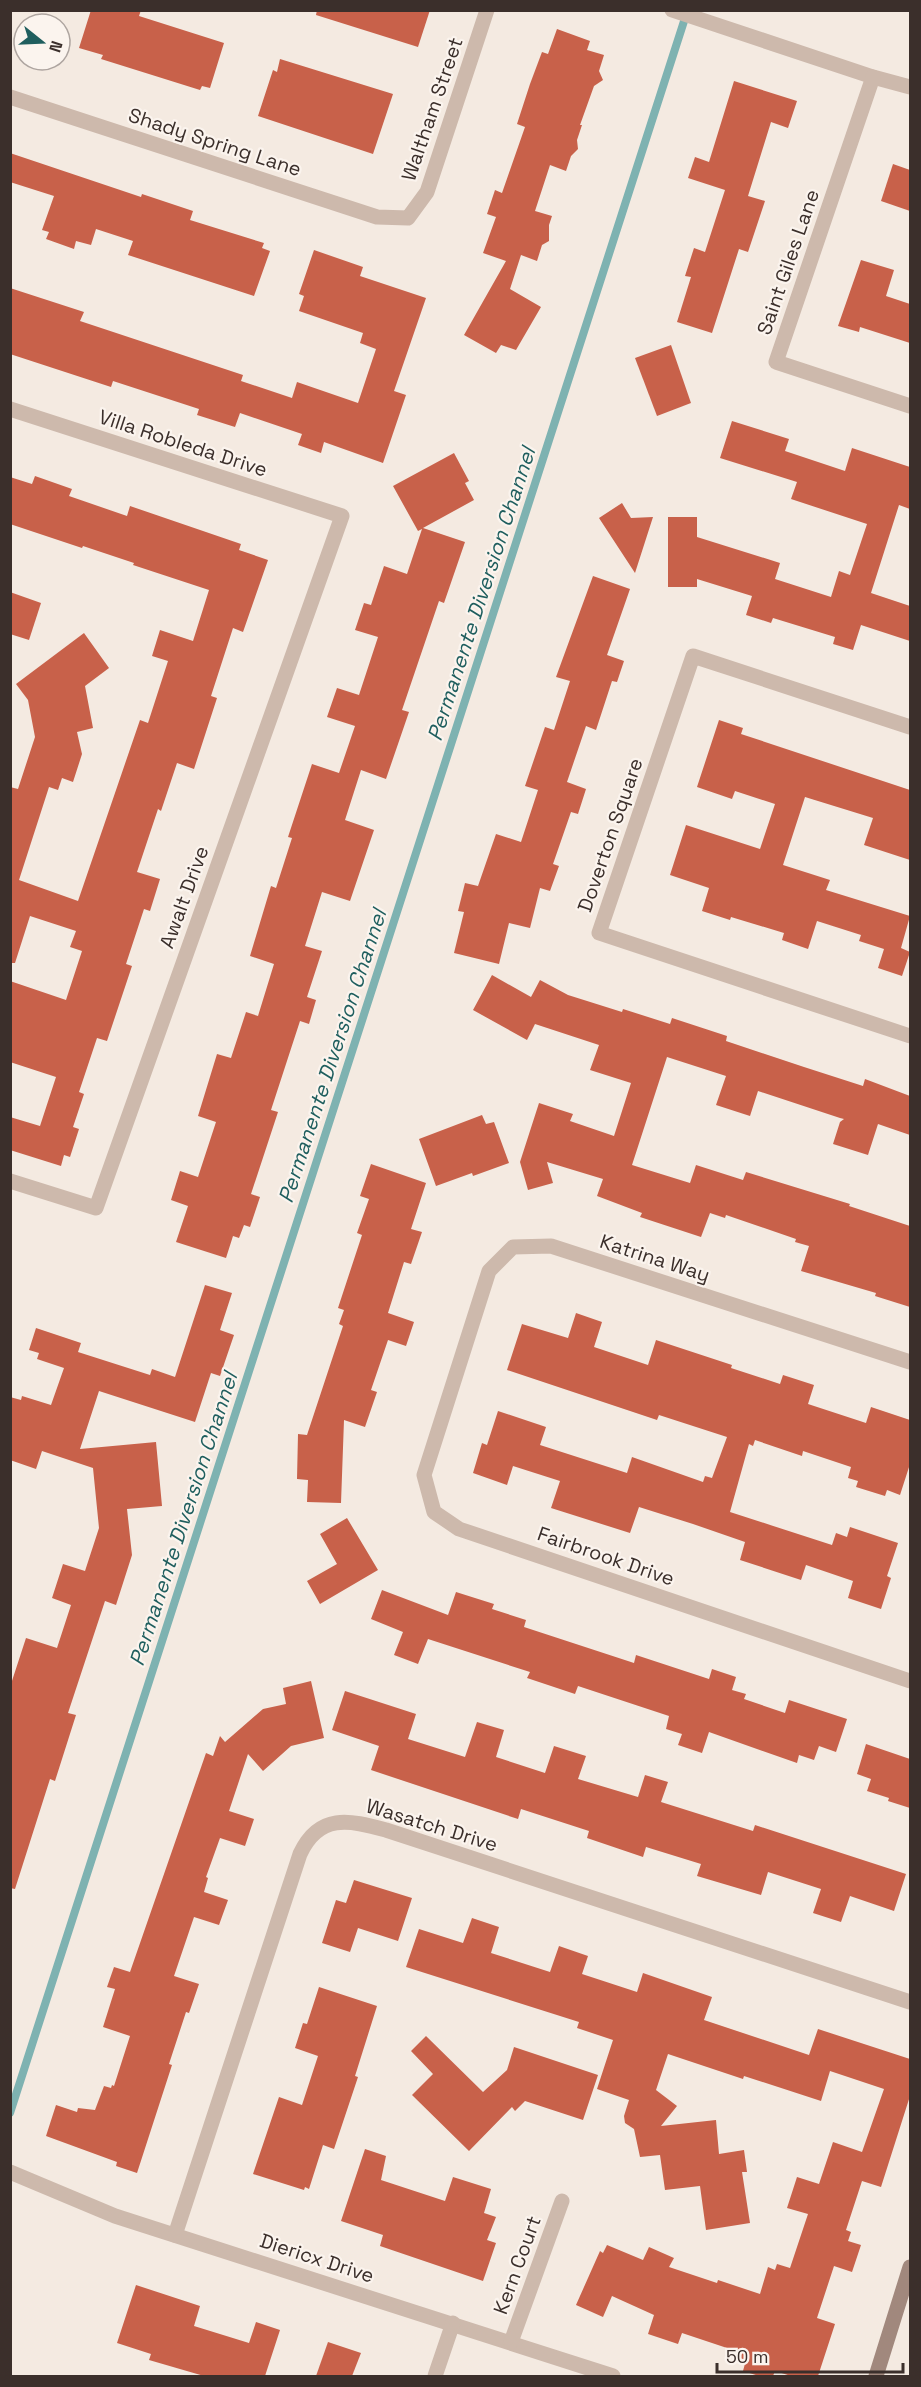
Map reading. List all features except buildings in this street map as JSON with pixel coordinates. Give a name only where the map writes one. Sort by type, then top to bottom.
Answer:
[{"type":"street","name":"Waltham Street","points":[[408,218],[427,192],[487,10]]},
{"type":"street","points":[[672,10],[873,77],[910,87]]},
{"type":"street","name":"Saint Giles Lane","points":[[873,77],[776,362],[910,406]]},
{"type":"street","name":"Shady Spring Lane","points":[[10,98],[377,217],[408,218]]},
{"type":"street","name":"Villa Robleda Drive","points":[[10,409],[342,516]]},
{"type":"street","name":"Awalt Drive","points":[[10,1181],[96,1208],[342,516]]},
{"type":"street","name":"Doverton Square","points":[[910,727],[693,656],[599,933],[910,1036]]},
{"type":"street","name":"Katrina Way","points":[[458,1368],[489,1271],[513,1247],[551,1246],[910,1362]]},
{"type":"street","name":"Fairbrook Drive","points":[[458,1368],[424,1475],[434,1512],[459,1529],[910,1681]]},
{"type":"street","name":"Wasatch Drive","points":[[175,2235],[300,1854],[305,1843],[316,1831],[330,1823],[344,1821],[386,1830],[910,2002]]},
{"type":"street","name":"Diericx Drive","points":[[13,2173],[115,2216],[613,2376]]},
{"type":"street","name":"Kern Court","points":[[511,2342],[562,2201]]},
{"type":"street","points":[[876,2376],[910,2267]]},
{"type":"street","points":[[435,2376],[453,2323]]},
{"type":"waterway","name":"Permanente Diversion Channel","points":[[10,2113],[686,15]]}]
